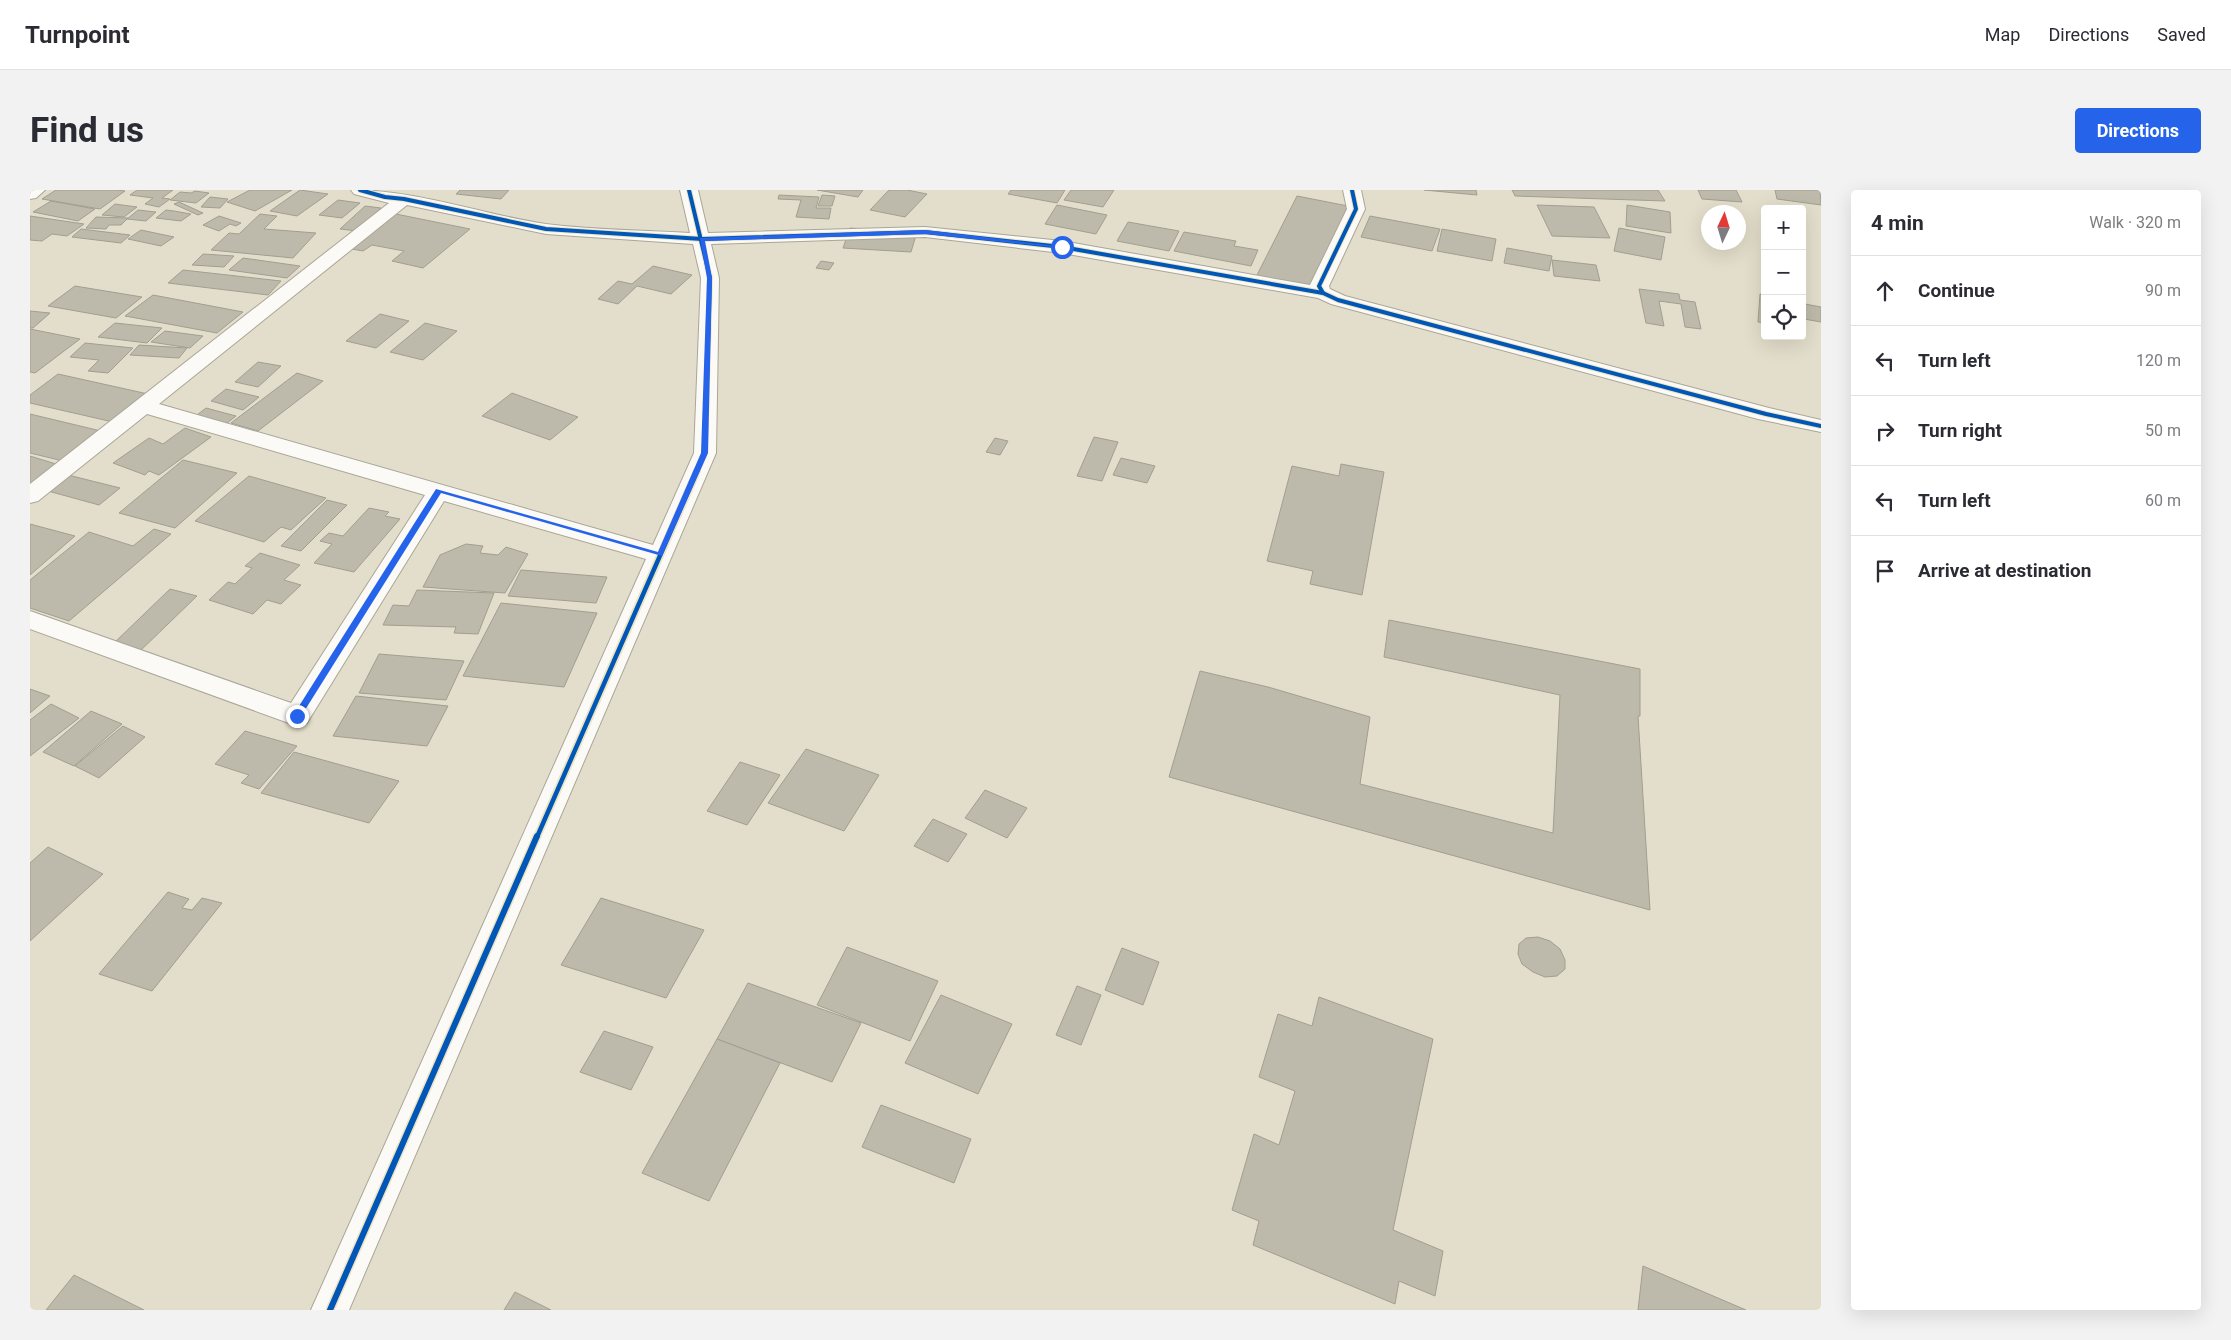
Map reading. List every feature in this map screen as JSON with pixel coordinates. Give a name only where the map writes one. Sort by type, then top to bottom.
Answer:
[{"type":"street","points":[[30,194],[36,190]]},
{"type":"street","points":[[360,190],[384,197],[404,199],[546,230],[702,239],[925,232],[1062,247],[1322,293],[1338,300],[1766,414],[1821,426]]},
{"type":"street","points":[[330,1310],[705,453],[710,278],[689,190]]},
{"type":"street","points":[[1322,293],[1319,286],[1356,208],[1352,190]]},
{"type":"street","points":[[30,496],[404,199]]},
{"type":"street","points":[[142,406],[660,555]]},
{"type":"street","points":[[30,620],[297,716],[439,491]]},
{"type":"building","points":[[56,190],[125,191],[100,209],[42,199]]},
{"type":"building","points":[[137,190],[173,190],[162,198],[170,199],[159,207],[145,204],[153,198],[130,195]]},
{"type":"building","points":[[250,190],[292,190],[255,211],[227,202]]},
{"type":"building","points":[[300,190],[328,194],[297,216],[270,211]]},
{"type":"building","points":[[460,190],[509,190],[501,199],[456,194]]},
{"type":"building","points":[[817,190],[863,190],[858,197]]},
{"type":"building","points":[[889,190],[907,190],[927,194],[905,217],[870,210]]},
{"type":"building","points":[[1011,190],[1065,190],[1057,203],[1008,194]]},
{"type":"building","points":[[1071,190],[1114,190],[1103,207],[1064,200]]},
{"type":"building","points":[[1424,190],[1476,190],[1477,195]]},
{"type":"building","points":[[1512,190],[1658,190],[1665,201],[1515,196]]},
{"type":"building","points":[[1698,190],[1736,190],[1742,202],[1702,199]]},
{"type":"building","points":[[1775,190],[1820,190],[1821,205],[1777,199]]},
{"type":"building","points":[[195,191],[209,193],[196,203],[170,200],[180,192],[191,193]]},
{"type":"building","points":[[779,195],[819,197],[816,208],[831,208],[829,219],[796,217],[801,200],[778,199]]},
{"type":"building","points":[[822,195],[835,196],[832,206],[818,206]]},
{"type":"building","points":[[1297,196],[1348,206],[1311,289],[1256,277]]},
{"type":"building","points":[[210,197],[228,199],[220,208],[201,207]]},
{"type":"building","points":[[338,200],[360,203],[342,218],[319,215]]},
{"type":"building","points":[[51,201],[95,209],[78,221],[33,212]]},
{"type":"building","points":[[179,202],[203,213],[198,215],[174,204]]},
{"type":"building","points":[[115,204],[137,207],[124,217],[102,215]]},
{"type":"building","points":[[1057,205],[1107,215],[1096,234],[1045,224]]},
{"type":"building","points":[[1537,205],[1594,207],[1610,238],[1552,236]]},
{"type":"building","points":[[1627,205],[1670,212],[1671,233],[1626,226]]},
{"type":"building","points":[[365,206],[381,208],[357,231],[340,229]]},
{"type":"building","points":[[138,210],[156,212],[146,221],[127,219]]},
{"type":"building","points":[[166,210],[191,214],[181,221],[156,218]]},
{"type":"building","points":[[260,214],[277,216],[264,229],[316,233],[293,258],[211,250],[229,233],[239,234]]},
{"type":"building","points":[[396,214],[470,229],[423,268],[392,261],[404,251],[372,245],[363,251],[352,249]]},
{"type":"building","points":[[30,216],[84,224],[67,236],[52,234],[42,241],[30,240]]},
{"type":"building","points":[[219,216],[241,223],[236,226],[230,224],[219,231],[203,225]]},
{"type":"building","points":[[1370,216],[1440,229],[1432,251],[1361,237]]},
{"type":"building","points":[[96,217],[128,218],[121,225],[109,225],[106,229],[86,228]]},
{"type":"building","points":[[1128,222],[1179,231],[1169,251],[1117,241]]},
{"type":"building","points":[[850,228],[917,232],[911,252],[843,248]]},
{"type":"building","points":[[1619,228],[1665,237],[1661,260],[1614,251]]},
{"type":"building","points":[[81,229],[130,235],[121,243],[72,237]]},
{"type":"building","points":[[1442,229],[1496,239],[1492,261],[1437,251]]},
{"type":"building","points":[[141,230],[174,237],[161,246],[128,239]]},
{"type":"building","points":[[1184,232],[1236,241],[1234,246],[1258,250],[1251,266],[1174,251]]},
{"type":"building","points":[[1507,248],[1552,256],[1549,271],[1504,263]]},
{"type":"building","points":[[203,254],[234,256],[224,267],[192,265]]},
{"type":"building","points":[[243,258],[300,266],[287,278],[229,270]]},
{"type":"building","points":[[1552,260],[1596,265],[1600,281],[1554,276]]},
{"type":"building","points":[[821,261],[834,263],[829,270],[816,268]]},
{"type":"building","points":[[653,266],[692,275],[671,294],[637,286],[618,304],[598,299],[618,281],[632,284]]},
{"type":"building","points":[[183,270],[281,281],[268,295],[168,283]]},
{"type":"building","points":[[75,286],[142,297],[116,318],[48,306]]},
{"type":"building","points":[[1639,289],[1679,294],[1680,300],[1695,302],[1701,329],[1685,327],[1681,304],[1659,301],[1664,326],[1646,323]]},
{"type":"building","points":[[1760,294],[1761,322],[1758,322]]},
{"type":"building","points":[[153,295],[243,312],[217,333],[125,316]]},
{"type":"building","points":[[1806,304],[1821,307],[1821,322],[1806,319]]},
{"type":"building","points":[[30,311],[50,313],[33,328],[30,328]]},
{"type":"building","points":[[380,314],[409,321],[376,348],[346,341]]},
{"type":"building","points":[[115,323],[162,328],[147,343],[98,337]]},
{"type":"building","points":[[425,323],[457,331],[423,360],[390,352]]},
{"type":"building","points":[[30,329],[80,339],[35,373],[30,372]]},
{"type":"building","points":[[165,331],[203,336],[190,348],[151,342]]},
{"type":"building","points":[[85,343],[133,348],[108,373],[88,371],[99,360],[70,357]]},
{"type":"building","points":[[139,345],[187,348],[179,358],[130,355]]},
{"type":"building","points":[[258,362],[281,366],[258,387],[235,382]]},
{"type":"building","points":[[297,373],[323,381],[258,431],[231,423]]},
{"type":"building","points":[[58,374],[148,394],[113,422],[30,403],[30,395]]},
{"type":"building","points":[[226,389],[259,397],[243,410],[211,401]]},
{"type":"building","points":[[512,393],[578,417],[550,440],[482,416]]},
{"type":"building","points":[[206,408],[236,416],[222,427],[193,418]]},
{"type":"building","points":[[30,414],[101,431],[63,461],[30,453]]},
{"type":"building","points":[[185,428],[211,437],[159,475],[149,471],[145,475],[113,463],[149,438],[163,444]]},
{"type":"building","points":[[1094,437],[1118,442],[1102,481],[1077,476]]},
{"type":"building","points":[[995,438],[1008,441],[1000,455],[986,452]]},
{"type":"building","points":[[30,456],[56,464],[30,484]]},
{"type":"building","points":[[1121,458],[1155,466],[1147,483],[1113,475]]},
{"type":"building","points":[[183,460],[237,473],[175,528],[119,513]]},
{"type":"building","points":[[1341,464],[1384,472],[1362,595],[1310,584],[1313,571],[1267,561],[1292,466],[1339,476]]},
{"type":"building","points":[[68,475],[120,488],[99,505],[48,491]]},
{"type":"building","points":[[249,476],[326,498],[291,530],[281,527],[264,542],[195,521]]},
{"type":"building","points":[[327,500],[347,505],[301,551],[281,546]]},
{"type":"building","points":[[369,508],[389,512],[385,516],[400,519],[354,572],[314,563],[332,544],[320,541],[329,533],[343,536]]},
{"type":"building","points":[[30,524],[75,536],[30,575]]},
{"type":"building","points":[[154,529],[171,534],[69,621],[30,608],[30,580],[89,532],[133,546]]},
{"type":"building","points":[[466,544],[483,546],[480,553],[498,555],[506,547],[528,554],[505,593],[423,587],[440,555]]},
{"type":"building","points":[[260,553],[300,565],[284,580],[301,585],[281,604],[267,600],[253,614],[209,600],[228,582],[235,584],[252,568],[245,566]]},
{"type":"building","points":[[521,570],[607,577],[596,603],[508,596]]},
{"type":"building","points":[[170,589],[197,596],[139,652],[113,644]]},
{"type":"building","points":[[417,590],[494,593],[478,634],[454,633],[456,627],[383,625],[393,605],[409,606]]},
{"type":"building","points":[[501,603],[597,613],[564,687],[463,676]]},
{"type":"building","points":[[1389,620],[1640,669],[1640,716],[1638,716],[1650,910],[1169,777],[1200,671],[1268,687],[1370,717],[1360,784],[1553,833],[1560,695],[1384,657]]},
{"type":"building","points":[[379,654],[464,661],[446,700],[359,693]]},
{"type":"building","points":[[30,689],[50,696],[30,713]]},
{"type":"building","points":[[356,696],[448,706],[427,746],[333,736]]},
{"type":"building","points":[[51,704],[79,718],[30,756],[30,720]]},
{"type":"building","points":[[91,711],[122,724],[74,766],[43,752]]},
{"type":"building","points":[[123,726],[145,737],[99,778],[75,766]]},
{"type":"building","points":[[245,731],[297,746],[259,789],[241,783],[249,775],[215,764]]},
{"type":"building","points":[[806,749],[879,775],[844,831],[768,803]]},
{"type":"building","points":[[294,752],[399,781],[369,823],[261,793]]},
{"type":"building","points":[[740,762],[780,775],[747,825],[707,811]]},
{"type":"building","points":[[985,790],[1027,808],[1007,838],[965,818]]},
{"type":"building","points":[[933,819],[967,834],[948,862],[914,846]]},
{"type":"building","points":[[48,847],[103,874],[30,941],[30,863]]},
{"type":"building","points":[[168,892],[189,899],[182,908],[192,910],[202,898],[222,903],[152,991],[99,974]]},
{"type":"building","points":[[601,898],[704,930],[666,998],[561,965]]},
{"type":"building","points":[[1538,937],[1550,941],[1560,949],[1565,960],[1565,969],[1557,976],[1545,977],[1533,972],[1522,964],[1518,954],[1519,944],[1526,938]]},
{"type":"building","points":[[847,947],[938,981],[910,1041],[817,1005]]},
{"type":"building","points":[[1122,948],[1159,962],[1143,1005],[1105,990]]},
{"type":"building","points":[[748,983],[861,1023],[832,1082],[717,1039]]},
{"type":"building","points":[[1077,986],[1101,995],[1081,1045],[1056,1035]]},
{"type":"building","points":[[941,995],[1012,1024],[978,1094],[905,1063]]},
{"type":"building","points":[[1319,997],[1433,1039],[1393,1230],[1443,1251],[1435,1296],[1399,1281],[1395,1304],[1253,1245],[1259,1221],[1232,1210],[1254,1134],[1279,1145],[1295,1091],[1259,1077],[1278,1014],[1312,1026]]},
{"type":"building","points":[[604,1031],[653,1047],[631,1090],[580,1072]]},
{"type":"building","points":[[717,1039],[780,1063],[709,1201],[642,1173]]},
{"type":"building","points":[[881,1105],[971,1139],[954,1183],[862,1147]]},
{"type":"building","points":[[1643,1266],[1746,1310],[1638,1310]]},
{"type":"building","points":[[74,1275],[144,1310],[46,1310]]},
{"type":"building","points":[[515,1292],[551,1310],[504,1310]]},
{"type":"cycle path","points":[[360,190],[385,197],[404,199],[546,229],[702,239],[925,232],[1062,247],[1323,293]]},
{"type":"cycle path","points":[[330,1310],[705,453],[710,278],[689,190]]},
{"type":"cycle path","points":[[1352,190],[1356,209],[1319,286],[1323,293],[1338,300],[1766,414],[1821,426]]},
{"type":"route","points":[[297,716],[439,491],[660,555],[705,453],[710,278],[702,239],[925,232],[1062,247]]}]
